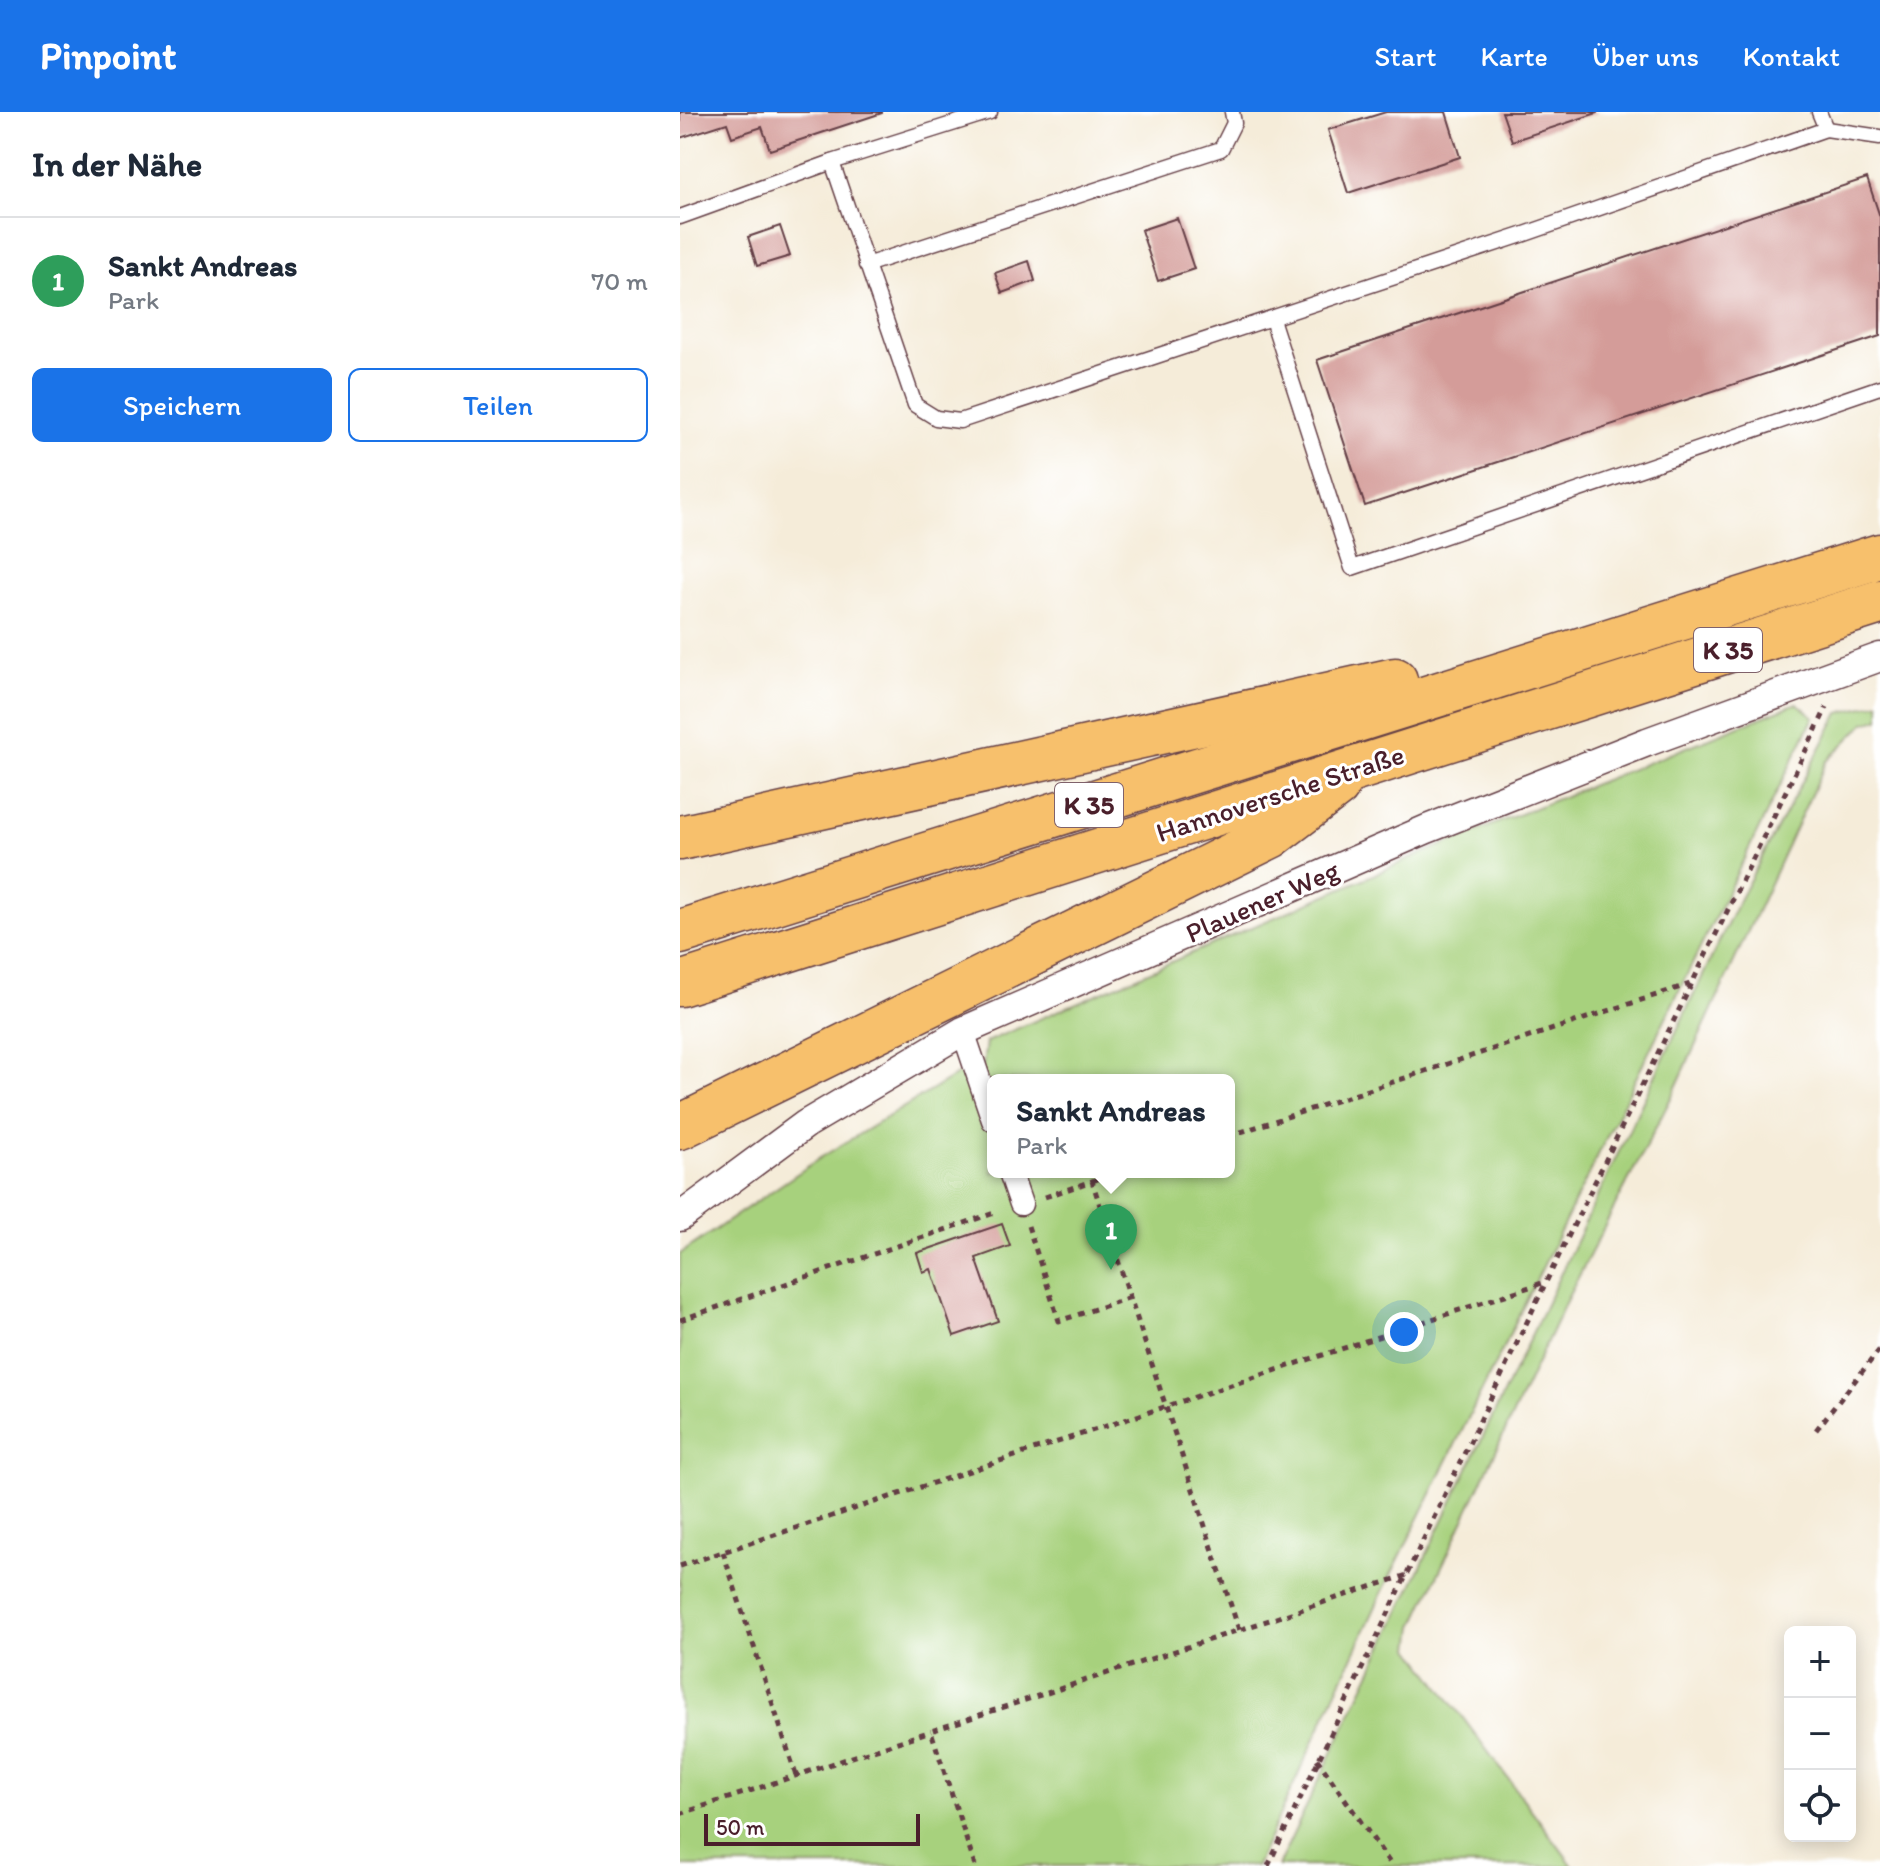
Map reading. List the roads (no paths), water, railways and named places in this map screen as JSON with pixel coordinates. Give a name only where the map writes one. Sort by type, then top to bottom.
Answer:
[{"type":"highway","name":"Hannoversche Straße","points":[[680,932],[1880,556]]},
{"type":"highway","name":"Hannoversche Straße","points":[[680,984],[1880,602]]},
{"type":"highway","points":[[680,838],[1434,671],[1496,674]]},
{"type":"highway","points":[[680,1127],[1271,836],[1362,766]]},
{"type":"street","name":"Plauener Weg","points":[[680,1217],[806,1124],[963,1031],[1427,829],[1880,657]]},
{"type":"street","points":[[963,1031],[987,1102]]},
{"type":"street","points":[[1012,1178],[1021,1204]]},
{"type":"lane","points":[[680,217],[832,162],[990,112]]},
{"type":"lane","points":[[866,265],[1221,149],[1234,123],[1232,112]]},
{"type":"lane","points":[[1819,112],[1826,129]]},
{"type":"lane","points":[[832,162],[915,405],[936,418],[960,421],[1272,319],[1826,129],[1880,137]]},
{"type":"lane","points":[[1272,319],[1352,568],[1880,387]]},
{"type":"place","name":"Sankt Andreas","points":[[1111,1270]]}]
